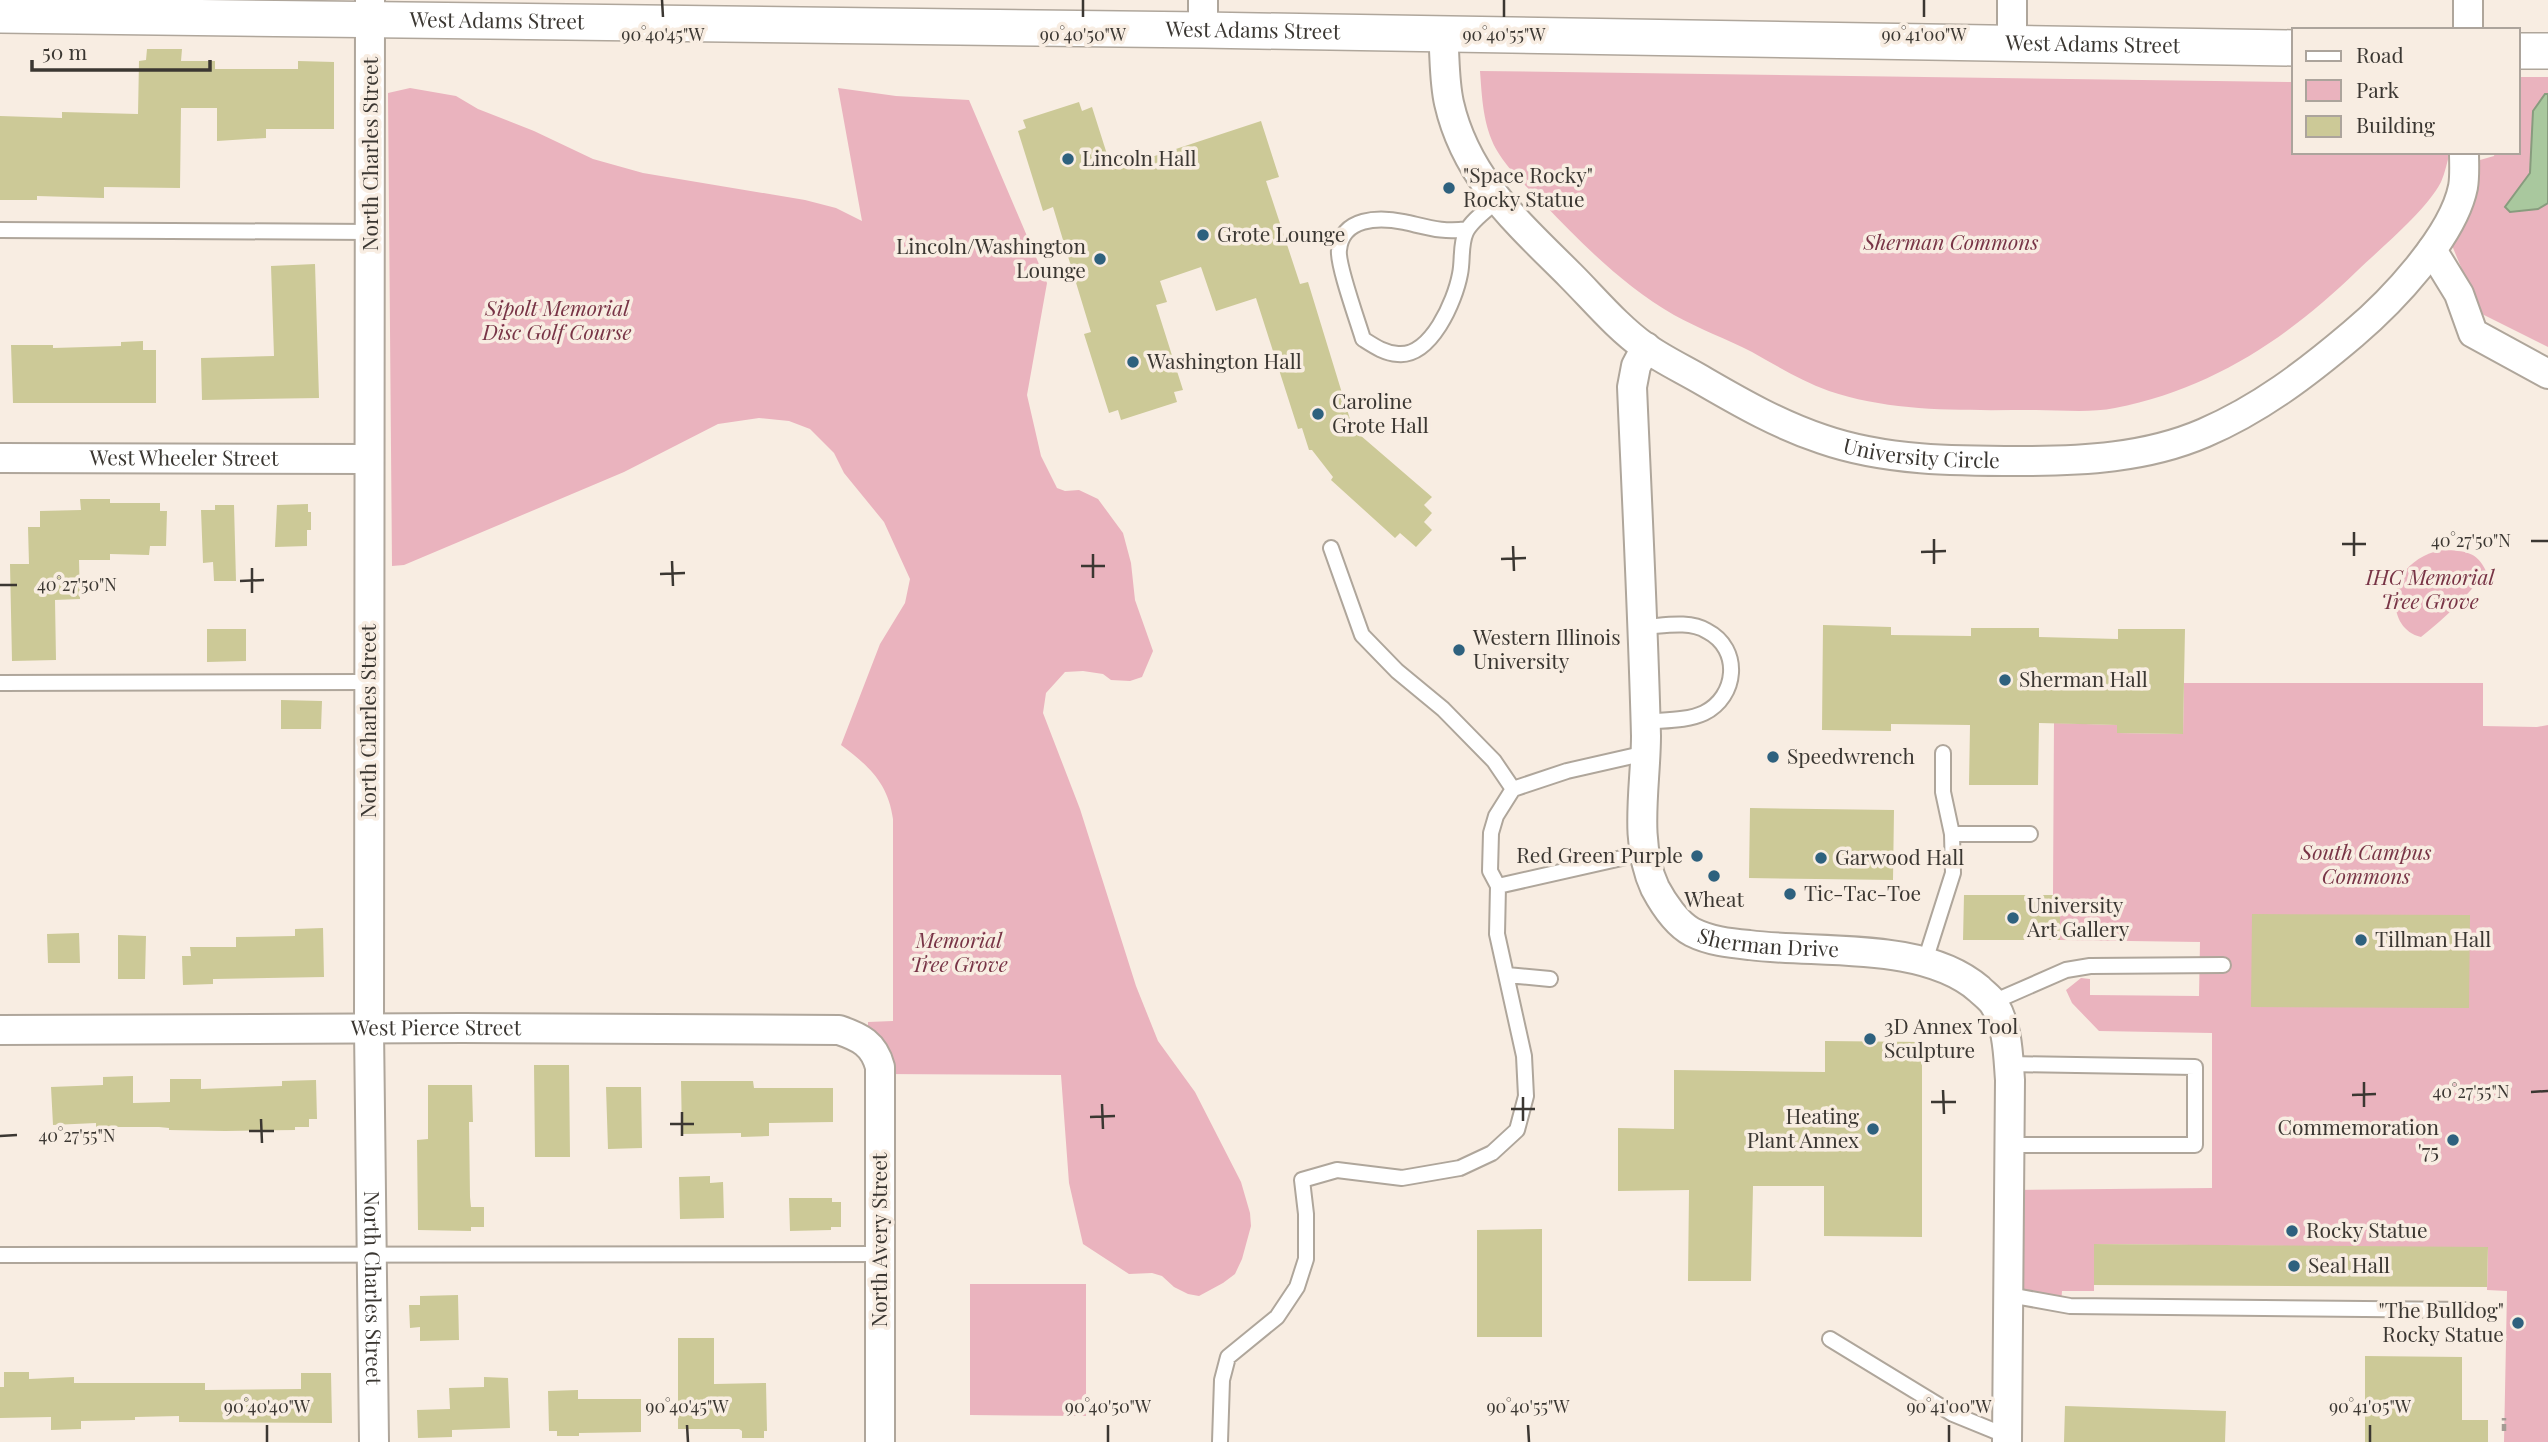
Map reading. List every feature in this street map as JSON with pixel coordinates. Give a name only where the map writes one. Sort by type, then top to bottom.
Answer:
[{"type":"street","points":[[2012,0],[2012,44]]},
{"type":"street","points":[[2468,0],[2468,28]]},
{"type":"street","name":"West Adams Street","points":[[0,15],[370,9],[1203,15],[1443,34],[2292,48]]},
{"type":"street","name":"North Charles Street","points":[[370,9],[368,682],[374,1442]]},
{"type":"street","name":"University Circle","points":[[1443,34],[1448,98],[1454,125],[1465,150],[1497,201],[1622,328],[1646,348],[1750,408],[1825,440],[1877,453],[1984,461],[2081,461],[2144,451],[2200,435],[2244,414],[2286,388],[2385,308],[2432,250],[2458,202],[2463,185],[2464,154]]},
{"type":"street","points":[[2520,51],[2548,51]]},
{"type":"street","points":[[2432,250],[2459,294],[2473,333],[2548,374]]},
{"type":"street","name":"Sherman Drive","points":[[1646,348],[1636,366],[1632,387],[1643,627],[1646,753],[1644,853],[1656,888],[1673,915],[1689,931],[1710,939],[1764,947],[1898,956],[1925,961],[1960,975],[1993,1002]]},
{"type":"street","name":"West Wheeler Street","points":[[0,458],[369,459]]},
{"type":"street","points":[[1993,1002],[2003,1024],[2009,1064],[2007,1439]]},
{"type":"street","name":"West Pierce Street","points":[[0,1030],[839,1030],[859,1036],[867,1042]]},
{"type":"street","name":"North Avery Street","points":[[867,1042],[878,1058],[880,1067],[880,1442]]},
{"type":"lane","points":[[1467,229],[1449,232],[1380,218],[1359,222],[1342,237],[1338,253],[1363,339],[1377,349],[1400,355],[1423,345],[1439,328],[1454,299],[1461,273],[1462,244],[1467,229],[1497,201]]},
{"type":"lane","points":[[0,230],[371,232]]},
{"type":"lane","points":[[1331,548],[1362,635],[1397,671],[1443,709],[1494,761],[1513,789]]},
{"type":"lane","points":[[1643,627],[1693,625],[1708,631],[1720,640],[1732,667],[1728,690],[1714,708],[1701,715],[1645,722]]},
{"type":"lane","points":[[0,683],[368,682]]},
{"type":"lane","points":[[1220,1442],[1222,1380],[1228,1357],[1277,1317],[1297,1287],[1307,1259],[1302,1180],[1337,1170],[1402,1178],[1460,1168],[1492,1153],[1517,1130],[1527,1096],[1524,1056],[1497,934],[1498,886],[1490,871],[1491,834],[1496,816],[1513,789],[1567,771],[1646,753]]},
{"type":"lane","points":[[1925,961],[1954,873],[1952,834],[1943,792],[1943,753]]},
{"type":"lane","points":[[1952,834],[2030,834]]},
{"type":"lane","points":[[1498,886],[1644,853]]},
{"type":"lane","points":[[1993,1002],[2066,971],[2090,966],[2223,965]]},
{"type":"lane","points":[[1507,975],[1550,979]]},
{"type":"lane","points":[[2009,1064],[2194,1067],[2195,1145],[2010,1145]]},
{"type":"lane","points":[[0,1255],[880,1254]]},
{"type":"lane","points":[[2009,1295],[2070,1306],[2469,1310]]},
{"type":"lane","points":[[1830,1339],[1953,1414],[2007,1439]]},
{"type":"path","points":[[2504,1418],[2504,1431]]},
{"type":"green space","name":"Sherman Commons","points":[[1480,71],[2292,82],[2292,154],[2449,154],[2442,179],[2434,193],[2391,240],[2304,318],[2276,339],[2216,374],[2184,388],[2105,410],[1957,410],[1905,407],[1829,391],[1693,325],[1656,304],[1605,264],[1518,178],[1496,149],[1486,121]]},
{"type":"green space","points":[[2520,77],[2548,77],[2548,347],[2480,313],[2451,243],[2474,190],[2480,160],[2520,154]]},
{"type":"green space","name":"Sipolt Memorial Disc Golf Course","points":[[410,88],[456,96],[478,109],[534,131],[593,159],[643,173],[805,200],[836,208],[862,221],[838,88],[896,96],[969,100],[1047,283],[1027,395],[1041,456],[1057,488],[1065,491],[1079,490],[1098,499],[1123,533],[1131,563],[1135,600],[1153,651],[1142,677],[1130,681],[1111,680],[1103,674],[1083,671],[1065,672],[1046,693],[1043,713],[1080,809],[1136,986],[1158,1041],[1195,1092],[1241,1182],[1251,1226],[1235,1274],[1223,1283],[1199,1296],[1188,1294],[1174,1287],[1162,1276],[1152,1273],[1129,1274],[1083,1244],[1069,1183],[1061,1075],[881,1074],[868,1042],[868,1022],[893,1021],[893,819],[887,795],[876,776],[841,745],[880,644],[905,603],[910,579],[884,522],[844,473],[834,453],[810,429],[789,421],[759,418],[718,424],[624,472],[404,565],[392,566],[388,93]]},
{"type":"green space","name":"IHC Memorial Tree Grove","points":[[2444,550],[2469,553],[2478,559],[2486,571],[2456,606],[2421,637],[2404,627],[2399,618],[2395,599],[2397,588],[2406,570],[2414,562]]},
{"type":"green space","name":"South Campus Commons","points":[[2184,683],[2483,683],[2483,726],[2548,725],[2548,1442],[2504,1442],[2507,1291],[2487,1290],[2488,1248],[2094,1244],[2094,1291],[2062,1291],[2061,1304],[2009,1295],[2010,1190],[2212,1188],[2212,1033],[2099,1031],[2072,1003],[2066,990],[2081,978],[2090,979],[2090,995],[2199,996],[2200,942],[2060,940],[2060,896],[2053,895],[2054,723],[2117,725],[2117,733],[2183,734]]},
{"type":"green space","points":[[970,1284],[1086,1284],[1086,1416],[970,1415]]},
{"type":"shaded area","points":[[2545,94],[2548,94],[2548,203],[2538,209],[2510,212],[2505,207],[2530,173],[2533,111]]},
{"type":"building","points":[[147,49],[182,49],[181,61],[215,61],[215,69],[298,69],[298,61],[334,62],[334,129],[266,129],[266,138],[217,141],[217,108],[181,108],[180,188],[104,187],[104,198],[37,196],[37,200],[0,200],[0,116],[62,118],[62,112],[138,114],[139,61],[146,60]]},
{"type":"building","points":[[1079,102],[1082,111],[1092,107],[1112,170],[1261,121],[1279,177],[1266,181],[1300,284],[1308,282],[1353,429],[1432,497],[1424,505],[1432,513],[1424,522],[1432,530],[1416,547],[1400,533],[1395,538],[1331,480],[1333,477],[1312,450],[1309,450],[1302,428],[1298,429],[1256,298],[1216,311],[1201,267],[1160,281],[1167,302],[1156,305],[1183,390],[1174,392],[1177,402],[1121,420],[1118,410],[1109,413],[1084,334],[1091,332],[1053,207],[1043,211],[1018,131],[1026,128],[1023,120]]},
{"type":"building","points":[[315,264],[319,398],[202,400],[201,358],[274,356],[271,266]]},
{"type":"building","points":[[143,341],[143,350],[156,350],[156,403],[13,403],[11,345],[53,345],[53,348],[121,346],[121,342]]},
{"type":"building","points":[[80,499],[110,499],[110,503],[160,503],[160,511],[167,511],[166,546],[150,546],[149,555],[110,554],[110,560],[79,560],[80,599],[55,600],[56,660],[12,661],[10,564],[29,564],[28,527],[40,527],[40,511],[81,510]]},
{"type":"building","points":[[308,504],[311,530],[307,530],[307,546],[275,547],[277,505]]},
{"type":"building","points":[[215,505],[234,505],[236,581],[214,581],[213,562],[203,563],[201,510],[215,510]]},
{"type":"building","points":[[1823,625],[1891,627],[1891,635],[1971,636],[1971,628],[2039,628],[2039,637],[2118,639],[2118,629],[2185,629],[2183,734],[2117,733],[2117,725],[2039,723],[2038,785],[1969,785],[1970,725],[1891,724],[1891,731],[1822,730]]},
{"type":"building","points":[[207,629],[246,629],[246,661],[207,662]]},
{"type":"building","points":[[281,700],[322,701],[321,729],[281,729]]},
{"type":"building","name":"Garwood Hall","points":[[1750,808],[1894,810],[1893,880],[1749,878]]},
{"type":"building","points":[[1964,895],[2060,895],[2060,940],[1963,940]]},
{"type":"building","name":"Tillman Hall","points":[[2252,914],[2470,915],[2469,1008],[2251,1007]]},
{"type":"building","points":[[323,928],[324,977],[213,979],[213,984],[183,985],[182,956],[191,956],[190,947],[236,947],[236,937],[295,936],[295,929]]},
{"type":"building","points":[[79,933],[80,963],[48,963],[47,934]]},
{"type":"building","points":[[118,935],[146,936],[145,979],[118,979]]},
{"type":"building","points":[[1825,1041],[1922,1042],[1922,1237],[1824,1236],[1824,1186],[1753,1186],[1751,1281],[1688,1281],[1689,1190],[1618,1191],[1618,1128],[1674,1129],[1674,1070],[1825,1072]]},
{"type":"building","points":[[534,1065],[569,1065],[570,1157],[535,1157]]},
{"type":"building","points":[[133,1076],[133,1103],[170,1102],[170,1079],[201,1079],[201,1089],[282,1086],[282,1081],[316,1080],[317,1119],[309,1119],[309,1127],[295,1127],[295,1130],[169,1130],[159,1127],[96,1127],[96,1123],[53,1125],[51,1087],[103,1085],[103,1077]]},
{"type":"building","points":[[681,1081],[753,1081],[754,1088],[833,1088],[833,1122],[769,1123],[769,1136],[741,1137],[741,1133],[682,1134]]},
{"type":"building","points":[[428,1085],[472,1085],[473,1122],[469,1122],[470,1197],[471,1207],[484,1207],[484,1227],[471,1227],[471,1231],[418,1230],[417,1140],[428,1139]]},
{"type":"building","points":[[606,1087],[641,1087],[642,1148],[608,1149]]},
{"type":"building","points":[[710,1176],[710,1183],[723,1182],[724,1218],[680,1219],[679,1177]]},
{"type":"building","points":[[789,1198],[832,1198],[832,1202],[841,1202],[841,1227],[831,1227],[831,1230],[790,1231]]},
{"type":"building","points":[[1542,1229],[1542,1337],[1477,1337],[1477,1230]]},
{"type":"building","points":[[2094,1244],[2488,1247],[2487,1287],[2094,1285]]},
{"type":"building","points":[[458,1295],[459,1340],[420,1341],[420,1327],[410,1328],[409,1305],[420,1305],[420,1296]]},
{"type":"building","points":[[678,1338],[714,1338],[714,1384],[766,1383],[767,1431],[764,1431],[764,1438],[742,1438],[742,1431],[739,1429],[678,1429]]},
{"type":"building","points":[[2365,1356],[2462,1357],[2462,1420],[2488,1420],[2488,1442],[2365,1442]]},
{"type":"building","points":[[4,1372],[29,1372],[29,1379],[74,1377],[74,1383],[205,1383],[205,1390],[301,1389],[301,1373],[331,1373],[332,1423],[179,1422],[179,1416],[135,1417],[135,1420],[81,1421],[81,1429],[51,1430],[51,1417],[0,1418],[0,1387],[4,1387]]},
{"type":"building","points":[[484,1377],[508,1378],[510,1428],[452,1430],[452,1437],[418,1438],[417,1410],[450,1409],[449,1388],[484,1387]]},
{"type":"building","points":[[578,1390],[578,1399],[641,1399],[641,1432],[557,1436],[557,1431],[549,1431],[548,1391]]},
{"type":"building","points":[[2065,1406],[2226,1411],[2225,1442],[2064,1442]]},
{"type":"place","name":"Lincoln Hall","points":[[1068,159]]},
{"type":"place","name":"\"Space Rocky\" Rocky Statue","points":[[1449,188]]},
{"type":"place","name":"Grote Lounge","points":[[1203,235]]},
{"type":"place","name":"Lincoln/Washington Lounge","points":[[1100,259]]},
{"type":"place","name":"Washington Hall","points":[[1133,362]]},
{"type":"place","name":"Caroline Grote Hall","points":[[1318,414]]},
{"type":"place","name":"Western Illinois University","points":[[1459,650]]},
{"type":"place","name":"Sherman Hall","points":[[2005,680]]},
{"type":"place","name":"Speedwrench","points":[[1773,757]]},
{"type":"place","name":"Red Green Purple","points":[[1697,856]]},
{"type":"place","name":"Garwood Hall","points":[[1821,858]]},
{"type":"place","name":"Wheat","points":[[1714,876]]},
{"type":"place","name":"Tic-Tac-Toe","points":[[1790,894]]},
{"type":"place","name":"University Art Gallery","points":[[2013,918]]},
{"type":"place","name":"Tillman Hall","points":[[2361,940]]},
{"type":"place","name":"3D Annex Tool Sculpture","points":[[1870,1039]]},
{"type":"place","name":"Heating Plant Annex","points":[[1873,1129]]},
{"type":"place","name":"Commemoration '75","points":[[2453,1140]]},
{"type":"place","name":"Rocky Statue","points":[[2292,1231]]},
{"type":"place","name":"Seal Hall","points":[[2294,1266]]},
{"type":"place","name":"\"The Bulldog\" Rocky Statue","points":[[2518,1323]]},
{"type":"park label","name":"Memorial Tree Grove","points":[[959,953]]}]
